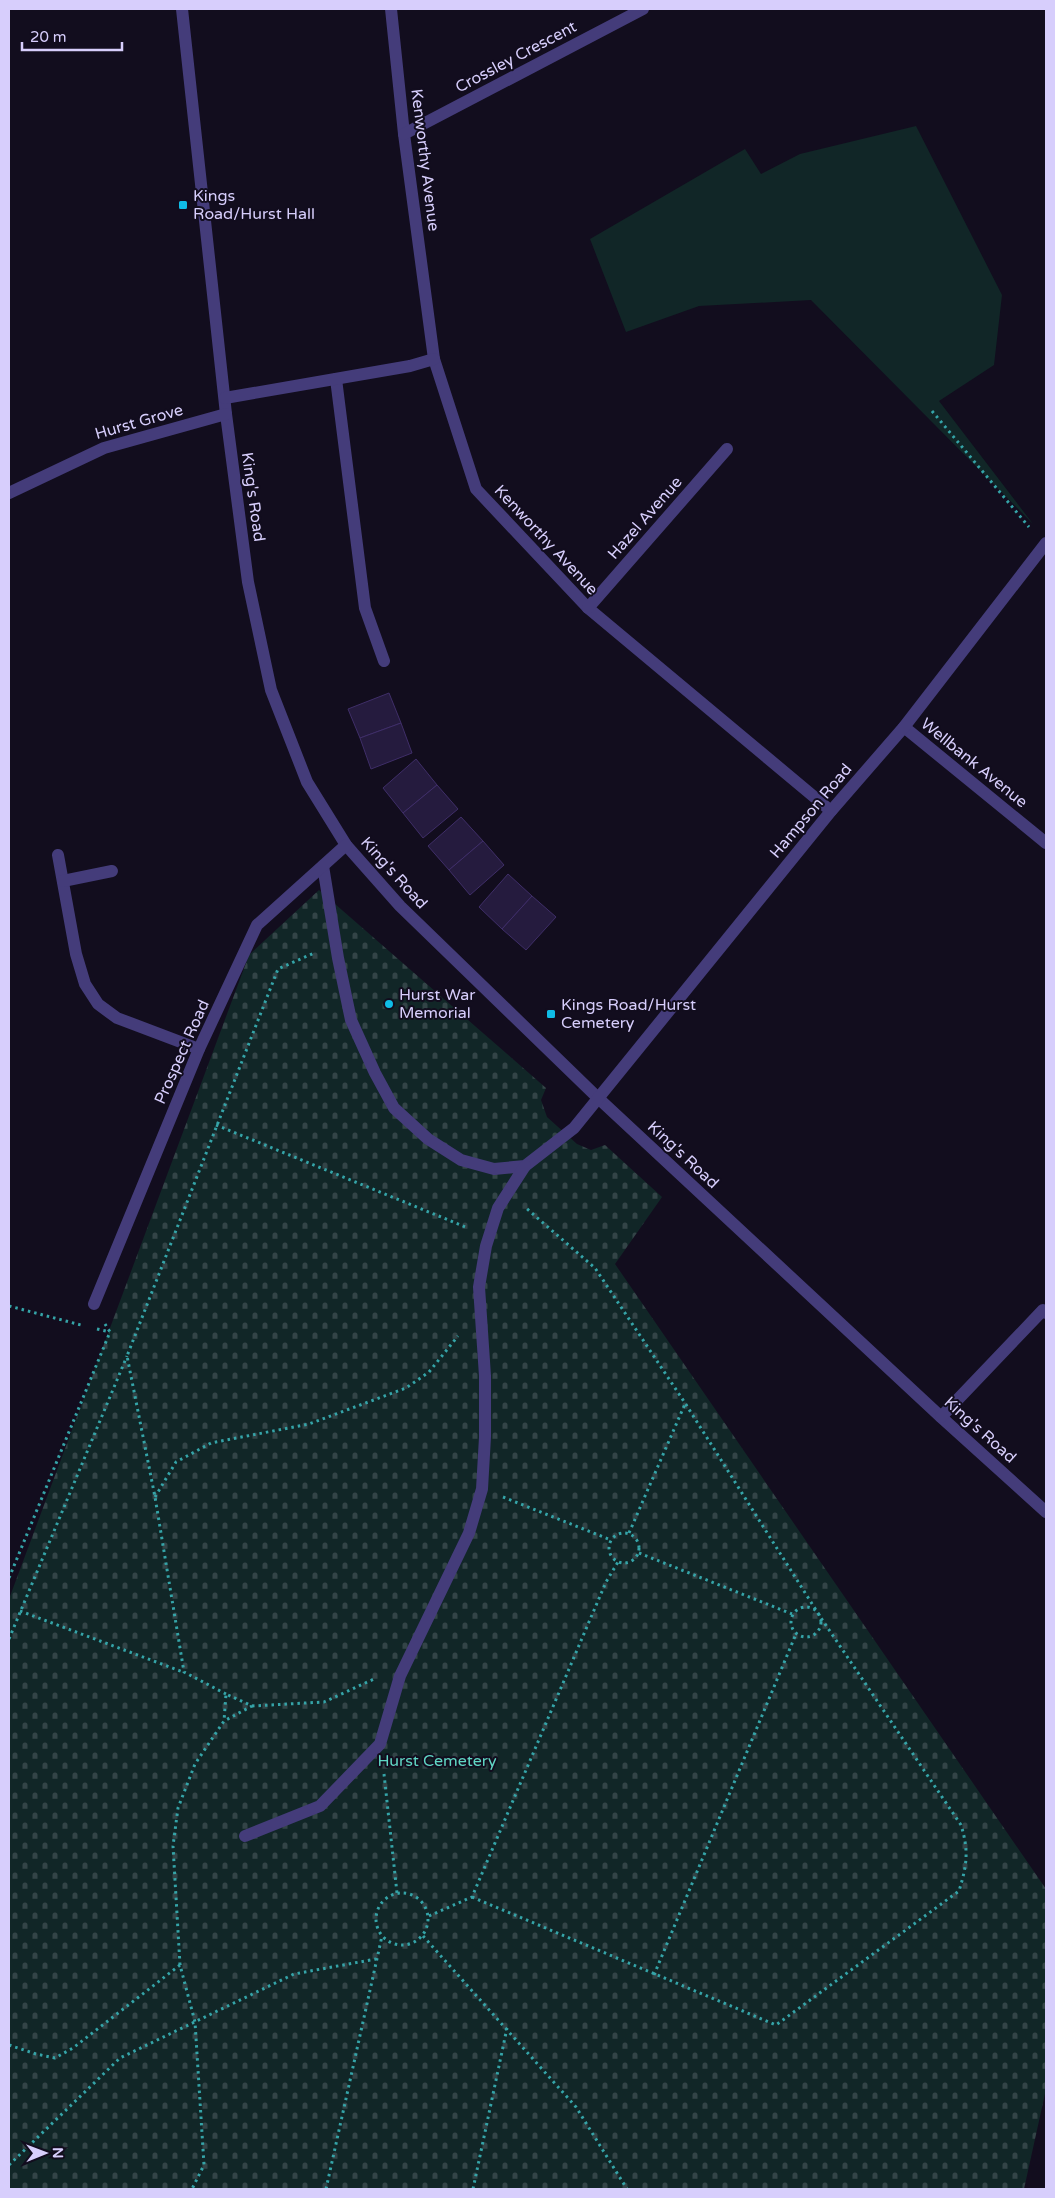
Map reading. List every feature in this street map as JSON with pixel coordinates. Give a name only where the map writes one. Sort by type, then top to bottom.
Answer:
[{"type":"street","name":"King's Road","points":[[182,9],[226,414],[248,582],[271,690],[307,782],[346,845],[400,906],[597,1097],[941,1417],[1046,1512]]},
{"type":"street","name":"Kenworthy Avenue","points":[[391,9],[404,134],[434,359],[476,489],[588,608],[830,811]]},
{"type":"street","name":"Crossley Crescent","points":[[404,134],[643,9]]},
{"type":"street","points":[[225,398],[410,366],[434,359]]},
{"type":"street","points":[[336,379],[365,608],[384,661]]},
{"type":"street","name":"Hurst Grove","points":[[9,493],[104,448],[226,414]]},
{"type":"street","name":"Hazel Avenue","points":[[588,608],[727,449]]},
{"type":"street","name":"Hampson Road","points":[[380,1744],[400,1676],[469,1533],[482,1489],[485,1437],[485,1376],[479,1287],[498,1208],[526,1166],[574,1128],[597,1097],[830,811],[904,726],[1045,544]]},
{"type":"street","name":"Wellbank Avenue","points":[[904,726],[1046,843]]},
{"type":"street","name":"Prospect Road","points":[[94,1304],[199,1049],[257,925],[346,845]]},
{"type":"street","points":[[58,855],[76,954],[85,984],[98,1004],[118,1018],[199,1049]]},
{"type":"street","points":[[323,866],[351,1020],[375,1073],[394,1108],[428,1139],[461,1160],[494,1169],[526,1166]]},
{"type":"street","points":[[63,881],[112,872]]},
{"type":"street","points":[[941,1417],[1043,1310],[1046,1312]]},
{"type":"street","points":[[245,1836],[320,1806],[380,1744]]},
{"type":"path","points":[[932,411],[1045,544]]},
{"type":"path","points":[[9,1639],[127,1356],[278,969],[336,944]]},
{"type":"path","points":[[216,1125],[490,1237]]},
{"type":"path","points":[[472,1897],[776,2025],[959,1891],[967,1866],[966,1842],[961,1825],[821,1618],[685,1403],[595,1268],[508,1192]]},
{"type":"path","points":[[94,1304],[110,1332]]},
{"type":"path","points":[[9,1306],[82,1325]]},
{"type":"path","points":[[155,1497],[176,1462],[211,1443],[309,1424],[406,1388],[429,1372],[481,1308]]},
{"type":"path","points":[[91,1327],[110,1332]]},
{"type":"path","points":[[9,1578],[110,1332]]},
{"type":"path","points":[[127,1356],[155,1497],[184,1672]]},
{"type":"path","points":[[629,1533],[685,1403]]},
{"type":"path","points":[[482,1489],[611,1540]]},
{"type":"path","points":[[619,1533],[629,1533],[640,1544],[636,1558],[628,1563],[618,1562],[610,1555],[609,1545],[611,1540],[619,1533]]},
{"type":"path","points":[[638,1553],[792,1614]]},
{"type":"path","points":[[429,1916],[472,1897],[606,1582],[618,1562]]},
{"type":"path","points":[[792,1614],[806,1607],[817,1611]]},
{"type":"path","points":[[20,1611],[184,1672],[252,1706]]},
{"type":"path","points":[[792,1614],[791,1624],[796,1634],[804,1638],[814,1636],[820,1628],[821,1618]]},
{"type":"path","points":[[654,1975],[796,1634]]},
{"type":"path","points":[[192,2189],[204,2165],[195,2022],[180,1965],[173,1846],[178,1808],[195,1764],[224,1721],[252,1706],[324,1702],[388,1673],[400,1676]]},
{"type":"path","points":[[224,1721],[226,1694]]},
{"type":"path","points":[[380,1744],[397,1893]]},
{"type":"path","points":[[397,1893],[414,1895],[421,1900],[429,1916],[428,1925],[423,1936],[410,1944],[402,1946],[393,1944],[382,1936],[376,1926],[378,1909],[389,1896],[397,1893]]},
{"type":"path","points":[[326,2189],[382,1936]]},
{"type":"path","points":[[423,1936],[576,2107],[625,2184],[625,2189]]},
{"type":"path","points":[[9,2165],[120,2058],[294,1974],[376,1959]]},
{"type":"path","points":[[9,2044],[36,2054],[55,2058],[73,2048],[180,1965]]},
{"type":"path","points":[[473,2189],[507,2028]]},
{"type":"green space","points":[[916,126],[1002,295],[994,365],[939,401],[1033,524],[811,300],[699,306],[626,332],[590,239],[745,149],[761,174],[800,154]]},
{"type":"green space","name":"Hurst Cemetery","points":[[319,890],[546,1088],[541,1100],[547,1117],[577,1144],[591,1150],[605,1145],[662,1197],[615,1264],[1046,1889],[1046,2089],[1024,2189],[9,2189],[9,1599],[249,955]]},
{"type":"building","points":[[389,693],[401,723],[360,738],[348,709]]},
{"type":"building","points":[[401,723],[412,753],[371,769],[360,738]]},
{"type":"building","points":[[416,759],[437,785],[403,813],[383,788]]},
{"type":"building","points":[[437,785],[458,809],[423,838],[403,813]]},
{"type":"building","points":[[461,817],[483,841],[449,870],[428,846]]},
{"type":"building","points":[[483,841],[504,865],[470,895],[449,870]]},
{"type":"building","points":[[508,874],[532,896],[502,929],[479,907]]},
{"type":"building","points":[[532,896],[556,917],[526,950],[502,929]]},
{"type":"place","name":"Kings Road/Hurst Hall","points":[[183,205]]},
{"type":"place","name":"Hurst War Memorial","points":[[389,1004]]},
{"type":"place","name":"Kings Road/Hurst Cemetery","points":[[551,1014]]}]
